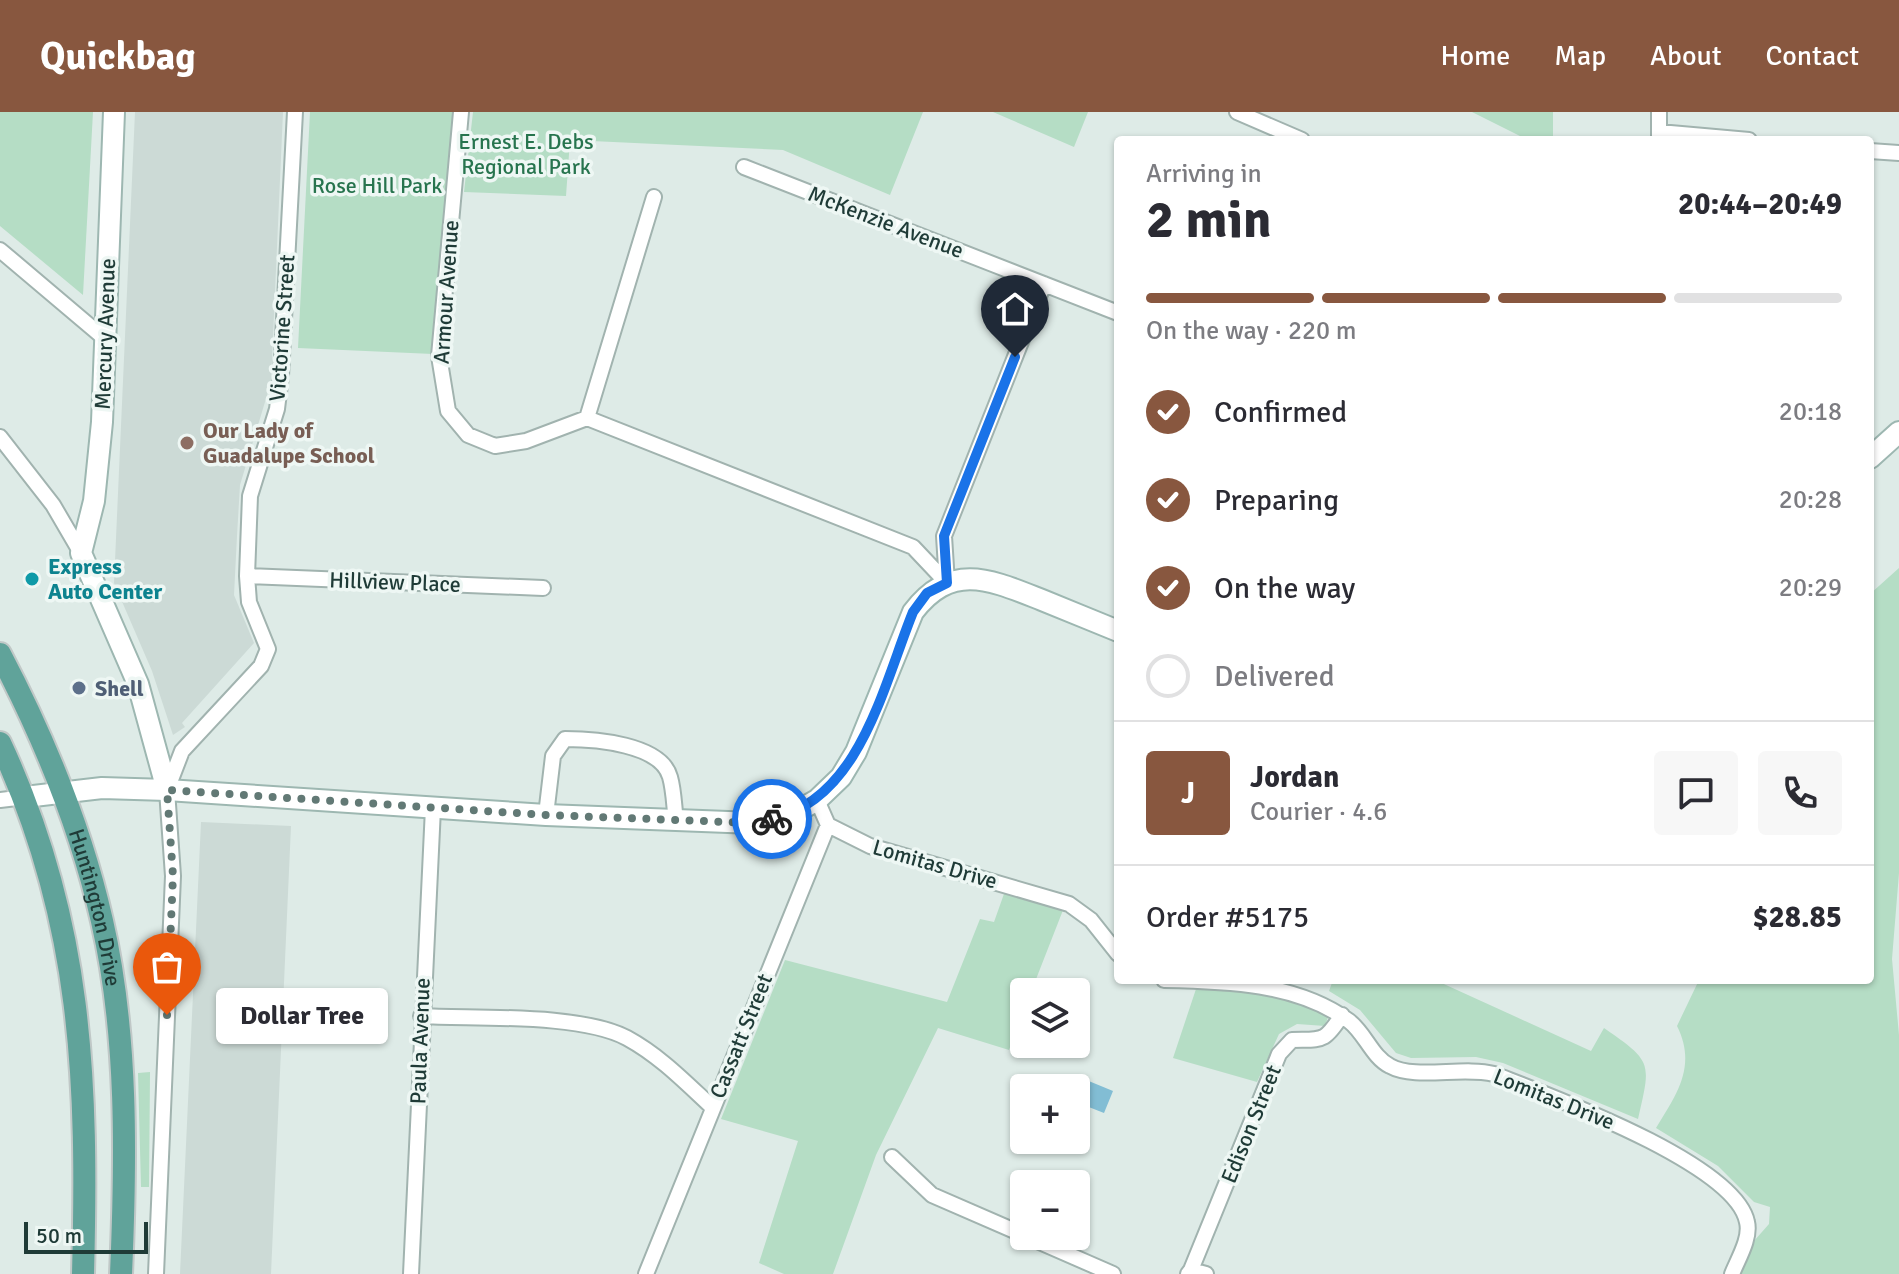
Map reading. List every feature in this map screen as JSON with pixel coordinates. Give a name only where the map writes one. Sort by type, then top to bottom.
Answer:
[{"type":"main road","name":"Huntington Drive","points":[[0,654],[63,792],[87,860],[113,984],[121,1075],[121,1274]]},
{"type":"main road","name":"Huntington Drive","points":[[0,743],[25,797],[55,888],[69,950],[79,1022],[85,1182],[83,1274]]},
{"type":"street","name":"Mercury Avenue","points":[[81,553],[94,501],[102,422],[114,112]]},
{"type":"street","name":"Victorine Street","points":[[167,790],[182,751],[261,666],[268,649],[249,602],[250,496],[277,409],[281,376],[295,112]]},
{"type":"street","name":"Armour Avenue","points":[[461,112],[439,356],[448,411],[468,435],[495,446],[526,441],[587,418]]},
{"type":"street","points":[[1237,112],[1293,136]]},
{"type":"street","points":[[1659,112],[1659,136]]},
{"type":"street","points":[[1874,151],[1899,153]]},
{"type":"street","name":"McKenzie Avenue","points":[[744,167],[1114,311]]},
{"type":"street","points":[[654,197],[587,418],[913,547],[947,583]]},
{"type":"street","points":[[0,250],[104,338]]},
{"type":"street","points":[[947,583],[944,536],[1044,284]]},
{"type":"street","points":[[1874,454],[1899,432]]},
{"type":"street","points":[[0,437],[53,505],[81,553],[140,689],[167,790],[173,876],[156,1274]]},
{"type":"street","name":"Hillview Place","points":[[247,576],[543,588]]},
{"type":"street","points":[[0,800],[102,788],[546,815],[754,823],[791,815],[817,800],[841,777],[856,752],[913,612],[927,593],[947,583],[973,578],[998,582],[1114,629]]},
{"type":"street","points":[[546,815],[553,756],[565,739],[584,739],[651,752],[670,775],[676,821]]},
{"type":"street","points":[[817,800],[828,825]]},
{"type":"street","name":"Paula Avenue","points":[[411,1274],[433,808]]},
{"type":"street","name":"Lomitas Drive","points":[[828,825],[870,846],[1069,904],[1091,920],[1114,949]]},
{"type":"street","name":"Cassatt Street","points":[[646,1274],[828,825]]},
{"type":"street","name":"Lomitas Drive","points":[[1245,984],[1289,993],[1342,1015],[1358,1028],[1389,1066],[1405,1071],[1477,1070],[1494,1074],[1641,1134],[1678,1155],[1717,1185],[1743,1212],[1748,1231],[1732,1274]]},
{"type":"street","name":"Edison Street","points":[[1195,1273],[1279,1054],[1292,1040],[1319,1041],[1329,1036],[1342,1015]]},
{"type":"street","points":[[421,1016],[593,1027],[624,1037],[664,1061],[712,1107]]},
{"type":"street","points":[[892,1157],[932,1195],[1010,1229]]},
{"type":"street","points":[[1057,1250],[1113,1274]]},
{"type":"shaded area","name":"Our Lady of Guadalupe School","points":[[135,112],[283,112],[271,382],[240,485],[237,536],[234,595],[254,643],[182,723],[185,727],[173,735],[152,671],[114,583]]},
{"type":"shaded area","points":[[201,822],[291,826],[271,1274],[180,1274]]},
{"type":"green space","points":[[0,112],[93,112],[83,295],[0,226]]},
{"type":"green space","name":"Rose Hill Park","points":[[310,112],[454,112],[433,354],[298,348]]},
{"type":"green space","name":"Rose Hill Park","points":[[473,112],[923,112],[890,195],[783,150],[570,140],[566,196],[464,192]]},
{"type":"green space","points":[[993,112],[1088,112],[1074,147]]},
{"type":"green space","points":[[1472,112],[1553,112],[1553,136],[1520,136]]},
{"type":"green space","points":[[1899,568],[1899,873],[1892,959],[1899,1035],[1899,1274],[1740,1274],[1754,1241],[1769,1224],[1770,1207],[1754,1202],[1718,1166],[1656,1128],[1682,1079],[1685,1054],[1677,1026],[1697,984],[1874,984],[1874,590]]},
{"type":"green space","points":[[1005,891],[1065,905],[1036,978],[1010,978],[1009,1050],[938,1028],[876,1155],[833,1274],[784,1274],[759,1263],[798,1141],[721,1119],[785,960],[947,1002],[980,919],[994,922]]},
{"type":"green space","points":[[1332,984],[1444,984],[1591,1051],[1604,1028],[1632,1049],[1644,1065],[1645,1086],[1638,1119],[1503,1063],[1476,1057],[1411,1058],[1396,1053],[1360,1010],[1329,991]]},
{"type":"green space","points":[[1197,986],[1287,996],[1319,1009],[1328,1017],[1325,1026],[1297,1024],[1279,1034],[1257,1082],[1173,1058]]},
{"type":"green space","points":[[150,1072],[149,1187],[141,1187],[138,1073]]},
{"type":"water","points":[[1090,1082],[1113,1091],[1104,1113],[1090,1108]]},
{"type":"way so far","points":[[167,1015],[173,876],[167,790],[546,815],[754,823],[772,819]]},
{"type":"place","name":"Our Lady of Guadalupe School","points":[[187,443]]},
{"type":"place","name":"Express Auto Center","points":[[32,579]]},
{"type":"place","name":"Shell","points":[[79,688]]},
{"type":"place","name":"Dollar Tree","points":[[167,1015]]},
{"type":"route","points":[[772,819],[791,815],[817,800],[841,777],[856,752],[913,612],[927,593],[947,583],[944,536],[1015,357]]},
{"type":"park label","name":"Ernest E. Debs Regional Park","points":[[526,154]]}]
